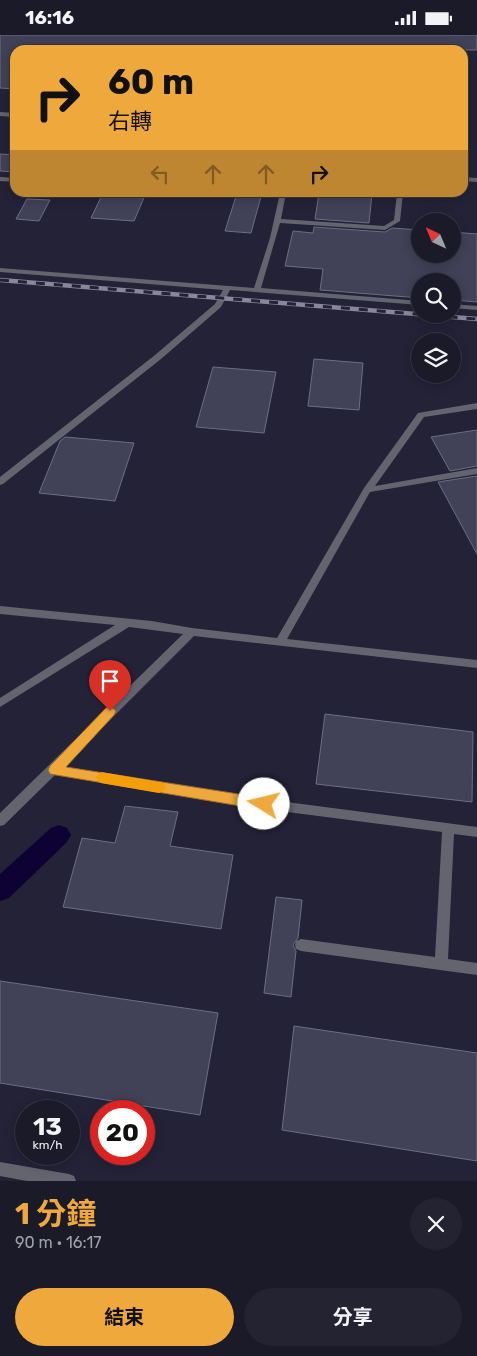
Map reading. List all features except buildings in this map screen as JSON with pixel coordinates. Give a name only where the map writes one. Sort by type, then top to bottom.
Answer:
[{"type":"lane","points":[[257,291],[282,197]]},
{"type":"lane","points":[[277,221],[385,228],[397,221],[400,197]]},
{"type":"lane","points":[[0,270],[411,302]]},
{"type":"lane","points":[[0,482],[210,312],[218,305],[227,289]]},
{"type":"lane","points":[[461,307],[477,308]]},
{"type":"lane","points":[[280,642],[367,490],[421,415],[477,406]]},
{"type":"lane","points":[[367,490],[477,471]]},
{"type":"lane","points":[[0,610],[126,624],[152,625],[192,632],[477,664]]},
{"type":"lane","points":[[0,703],[126,624]]},
{"type":"lane","points":[[0,821],[54,770],[97,724],[192,632]]},
{"type":"lane","points":[[54,770],[264,804],[477,832]]},
{"type":"lane","points":[[440,964],[448,828]]},
{"type":"lane","points":[[301,945],[477,969]]},
{"type":"lane","points":[[0,1169],[69,1181]]},
{"type":"waterway","points":[[0,890],[59,835]]},
{"type":"railway","points":[[0,280],[477,319]]},
{"type":"slow traffic","points":[[101,778],[159,787]]},
{"type":"route","points":[[110,711],[54,770],[264,804]]}]
